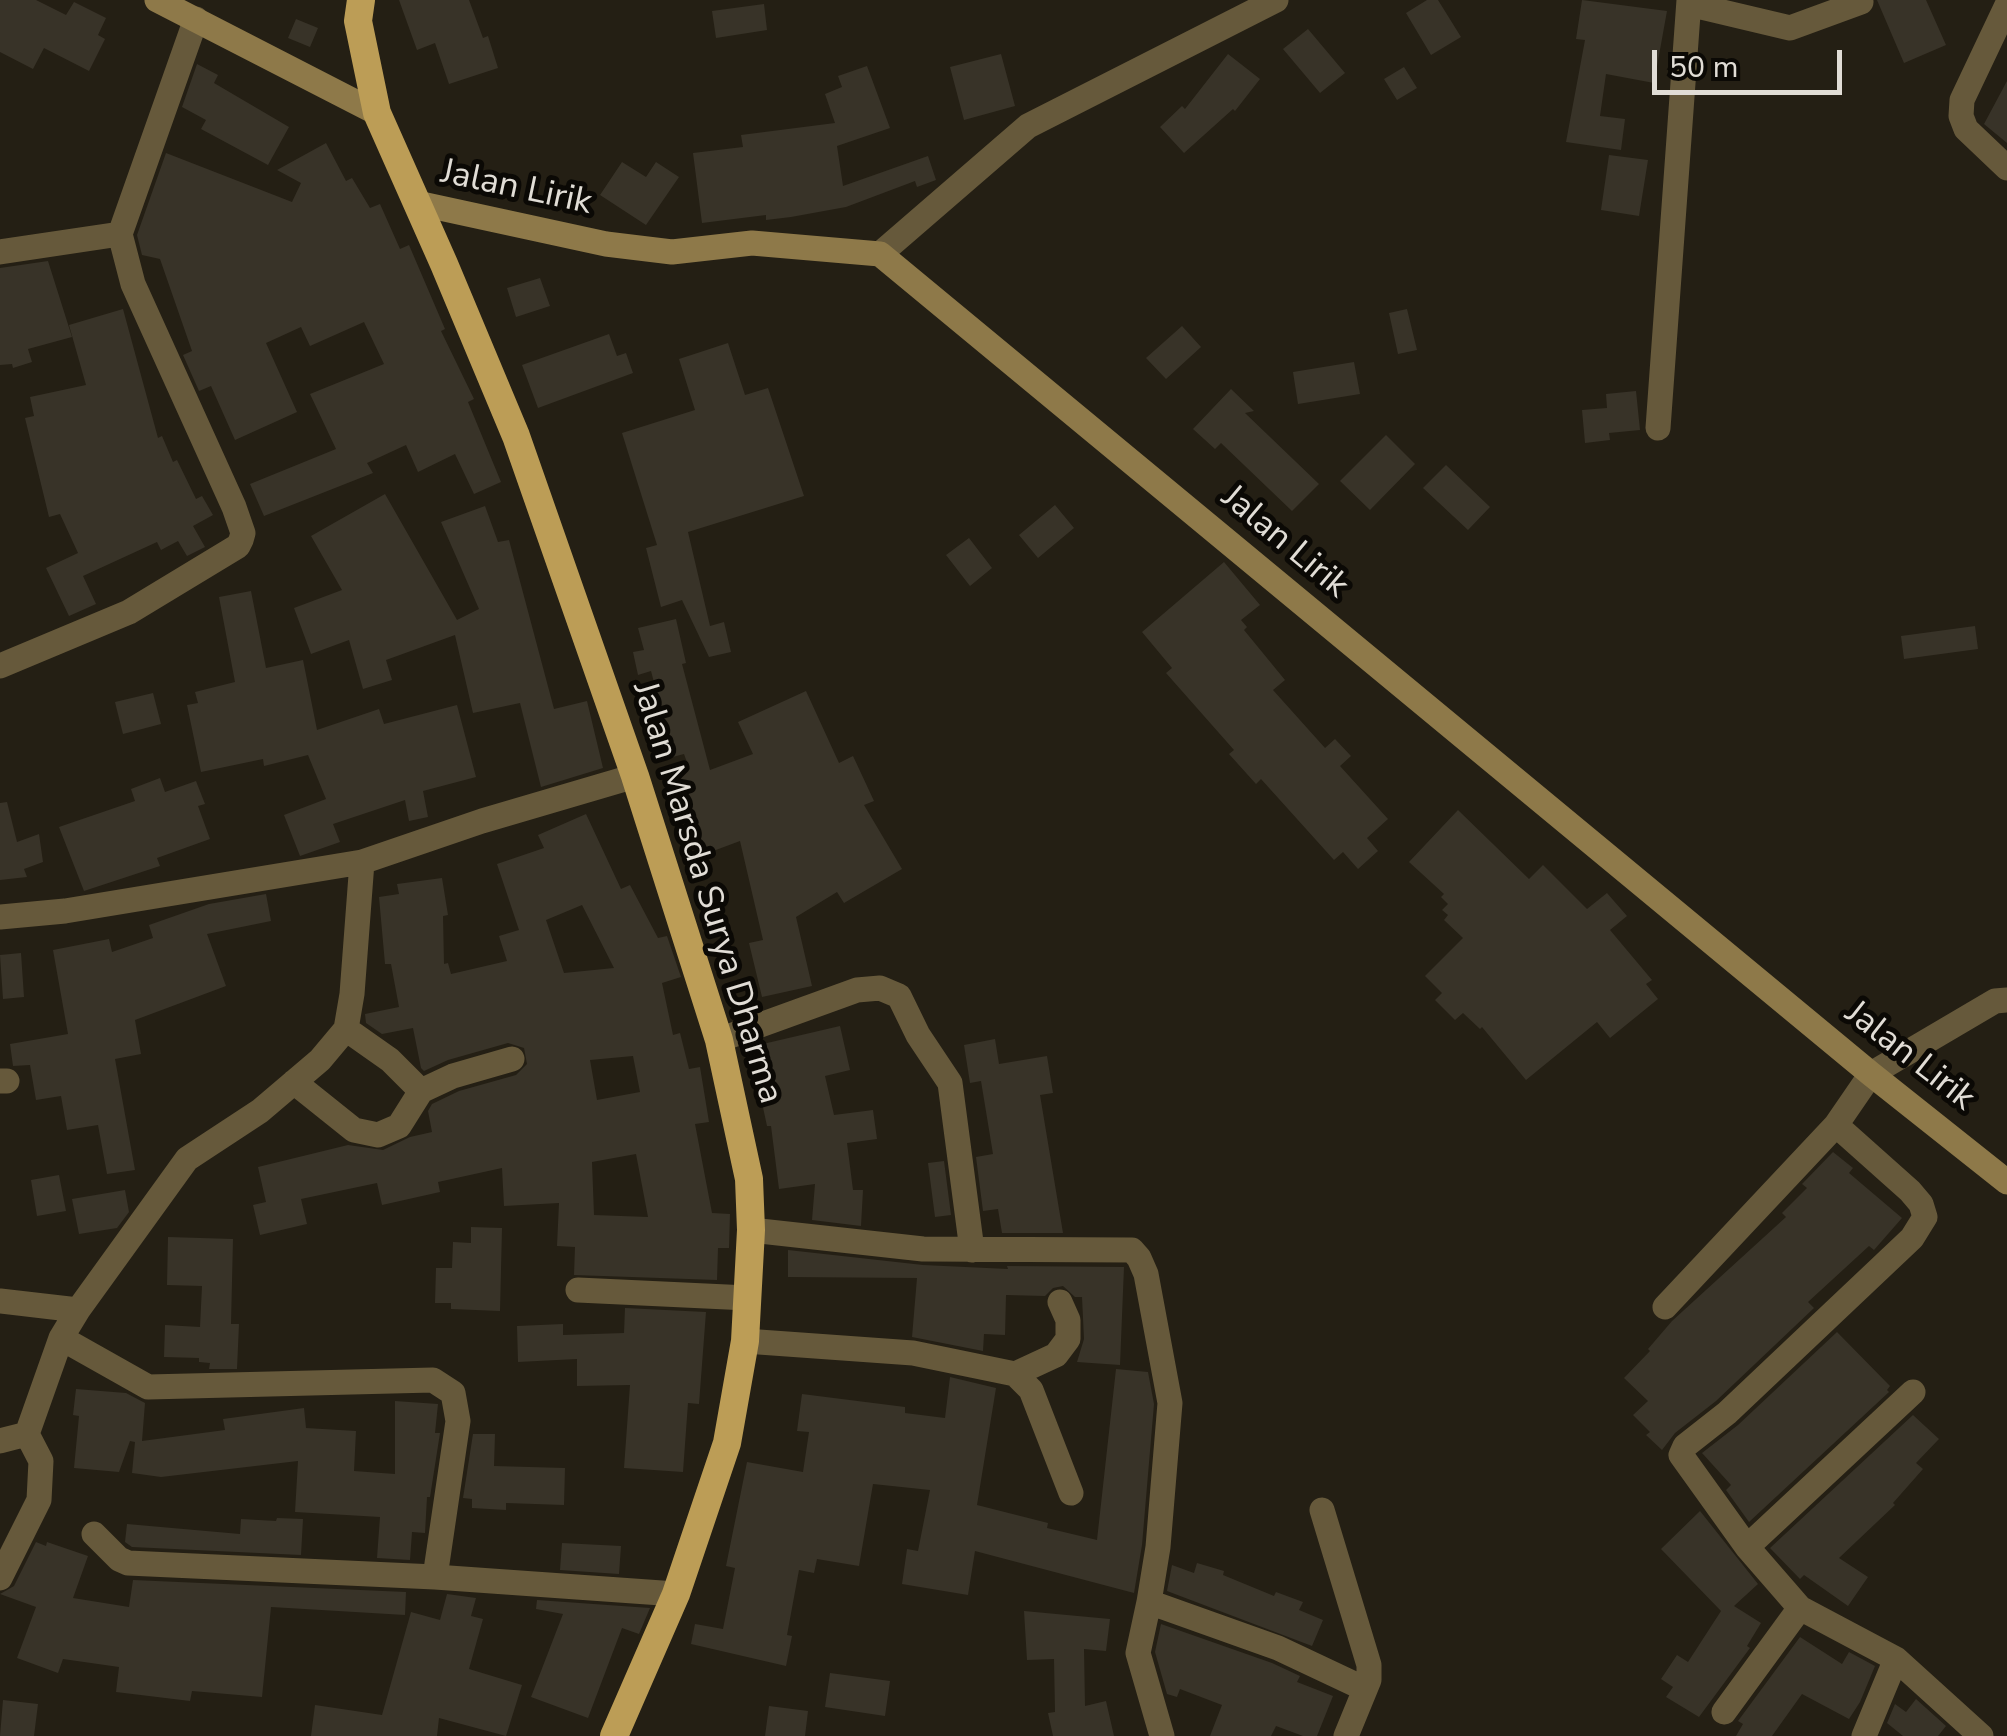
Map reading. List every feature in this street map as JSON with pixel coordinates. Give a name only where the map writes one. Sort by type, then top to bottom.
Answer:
[{"type":"highway","name":"Jalan Marsda Surya Dharma","points":[[361,0],[358,22],[377,113],[516,436],[635,776],[718,1040],[750,1179],[748,1298],[727,1444],[676,1594],[614,1736]]},
{"type":"main road","points":[[158,0],[377,113]]},
{"type":"main road","name":"Jalan Lirik","points":[[417,203],[606,244],[672,252],[752,243],[880,254],[1871,1074],[2007,1182]]},
{"type":"street","points":[[880,254],[1028,126],[1276,0]]},
{"type":"street","points":[[1658,428],[1689,2],[1790,28],[1861,2]]},
{"type":"street","points":[[2007,5],[1962,100],[1961,116],[1966,129],[2007,168]]},
{"type":"street","points":[[0,666],[129,612],[238,546],[241,540],[234,507],[133,284],[120,234],[196,19]]},
{"type":"street","points":[[0,252],[120,234]]},
{"type":"street","points":[[0,917],[65,911],[362,862],[482,821],[635,776]]},
{"type":"street","points":[[0,1578],[39,1500],[41,1461],[27,1434],[61,1338],[78,1310],[186,1159],[260,1111],[320,1060],[346,1029],[362,862]]},
{"type":"street","points":[[718,1040],[858,990],[880,988],[899,996],[950,1083],[972,1250]]},
{"type":"street","points":[[1664,1306],[1836,1124],[1871,1074],[1995,1001],[2007,1000]]},
{"type":"street","points":[[346,1029],[390,1060],[421,1091]]},
{"type":"street","points":[[294,1082],[354,1130],[378,1135],[399,1126],[421,1091],[453,1076],[512,1059]]},
{"type":"street","points":[[1836,1124],[1910,1191],[1925,1217],[1912,1238],[1726,1413],[1684,1446],[1681,1455],[1747,1547],[1800,1608],[1896,1660],[1981,1736]]},
{"type":"street","points":[[751,1230],[924,1249],[1132,1250],[1139,1258],[1146,1274],[1170,1404],[1158,1547],[1138,1653],[1162,1736]]},
{"type":"street","points":[[578,1290],[748,1298]]},
{"type":"street","points":[[4,1293],[78,1310]]},
{"type":"street","points":[[1015,1374],[1056,1356],[1068,1338],[1068,1320],[1060,1302]]},
{"type":"street","points":[[61,1338],[148,1387],[433,1380],[452,1393],[458,1421],[435,1576]]},
{"type":"street","points":[[744,1342],[912,1353],[1015,1374],[1032,1390],[1072,1493]]},
{"type":"street","points":[[1747,1547],[1913,1392]]},
{"type":"street","points":[[0,1441],[27,1434]]},
{"type":"street","points":[[1322,1510],[1368,1665],[1365,1689],[1346,1736]]},
{"type":"street","points":[[94,1534],[118,1559],[128,1563],[435,1576],[676,1594]]},
{"type":"street","points":[[1149,1602],[1278,1648],[1365,1689]]},
{"type":"street","points":[[1724,1712],[1800,1608]]},
{"type":"street","points":[[1864,1736],[1896,1660]]},
{"type":"building","points":[[0,0],[36,0],[66,15],[74,2],[106,18],[98,35],[105,39],[89,71],[44,48],[33,69],[0,52]]},
{"type":"building","points":[[399,0],[469,0],[483,38],[488,36],[498,68],[449,84],[435,43],[417,50]]},
{"type":"building","points":[[1427,0],[1438,0],[1461,37],[1431,55],[1406,13]]},
{"type":"building","points":[[1582,0],[1667,11],[1654,83],[1606,74],[1600,116],[1625,119],[1621,150],[1566,142],[1585,40],[1576,39]]},
{"type":"building","points":[[1877,0],[1926,0],[1946,45],[1904,63]]},
{"type":"building","points":[[764,4],[767,30],[716,38],[712,11]]},
{"type":"building","points":[[296,19],[318,28],[310,47],[288,38]]},
{"type":"building","points":[[1308,29],[1345,73],[1320,93],[1283,49]]},
{"type":"building","points":[[1001,54],[1015,106],[964,120],[950,67]]},
{"type":"building","points":[[1228,54],[1260,79],[1235,111],[1184,153],[1160,127],[1182,106],[1185,109]]},
{"type":"building","points":[[197,64],[218,75],[214,83],[289,127],[268,165],[201,129],[206,120],[182,107]]},
{"type":"building","points":[[867,66],[890,128],[837,146],[843,186],[928,156],[936,180],[917,187],[915,181],[846,207],[766,220],[766,215],[702,223],[693,153],[743,147],[741,135],[835,123],[825,94],[842,87],[838,76]]},
{"type":"building","points":[[1404,67],[1417,88],[1397,100],[1384,79]]},
{"type":"building","points":[[2007,81],[2007,143],[1984,124]]},
{"type":"building","points":[[326,143],[346,181],[352,178],[370,208],[380,204],[400,249],[409,245],[445,329],[441,331],[474,399],[468,402],[501,482],[474,494],[455,454],[418,472],[406,445],[367,463],[373,473],[264,516],[250,484],[336,449],[310,394],[384,364],[364,322],[310,346],[301,327],[266,343],[297,412],[235,440],[211,386],[199,391],[183,355],[192,351],[160,259],[142,255],[137,235],[166,153],[292,202],[301,183],[277,170]]},
{"type":"building","points":[[1609,155],[1648,160],[1639,216],[1601,210]]},
{"type":"building","points":[[622,162],[646,177],[656,162],[679,177],[646,225],[600,195]]},
{"type":"building","points":[[48,261],[72,337],[28,349],[32,362],[13,368],[12,364],[0,365],[0,268]]},
{"type":"building","points":[[540,278],[550,306],[516,317],[507,288]]},
{"type":"building","points":[[123,309],[158,438],[162,436],[173,462],[177,460],[196,499],[202,496],[213,515],[193,526],[205,547],[187,556],[178,541],[161,550],[157,542],[83,576],[96,604],[69,616],[46,568],[78,553],[60,514],[49,517],[25,418],[34,416],[30,397],[86,385],[69,325]]},
{"type":"building","points":[[1407,309],[1417,350],[1398,354],[1389,313]]},
{"type":"building","points":[[1182,326],[1201,347],[1166,379],[1146,358]]},
{"type":"building","points":[[609,334],[617,356],[626,353],[633,373],[538,408],[522,365]]},
{"type":"building","points":[[728,343],[745,395],[768,388],[804,496],[688,532],[710,626],[724,622],[731,652],[709,657],[682,600],[661,607],[646,548],[657,545],[622,433],[695,410],[679,359]]},
{"type":"building","points":[[1354,362],[1360,394],[1298,404],[1293,372]]},
{"type":"building","points":[[1231,389],[1254,411],[1245,413],[1319,484],[1292,511],[1221,443],[1215,449],[1193,429]]},
{"type":"building","points":[[1636,391],[1640,430],[1609,433],[1610,440],[1585,443],[1582,410],[1607,408],[1606,394]]},
{"type":"building","points":[[1386,435],[1415,464],[1370,510],[1340,481]]},
{"type":"building","points":[[1446,465],[1490,507],[1468,530],[1423,488]]},
{"type":"building","points":[[385,494],[457,620],[479,609],[441,522],[485,506],[498,542],[509,540],[554,709],[587,701],[603,768],[541,787],[520,703],[473,713],[455,635],[386,660],[392,680],[363,689],[349,640],[311,654],[294,608],[342,590],[311,536]]},
{"type":"building","points":[[1055,505],[1074,528],[1038,558],[1019,535]]},
{"type":"building","points":[[969,538],[992,568],[970,586],[946,555]]},
{"type":"building","points":[[1224,562],[1260,605],[1241,620],[1247,627],[1244,630],[1285,680],[1273,690],[1325,748],[1335,739],[1351,756],[1340,766],[1388,819],[1367,838],[1378,851],[1358,869],[1343,852],[1334,860],[1261,779],[1256,784],[1229,754],[1234,750],[1166,673],[1172,668],[1142,632]]},
{"type":"building","points":[[251,591],[266,668],[303,660],[317,730],[379,709],[384,724],[457,705],[476,777],[423,791],[428,817],[409,821],[405,800],[333,824],[340,842],[300,856],[284,815],[326,799],[308,755],[264,766],[263,759],[201,772],[187,705],[198,703],[195,692],[235,682],[219,597]]},
{"type":"building","points":[[676,619],[686,663],[682,664],[710,770],[753,754],[738,722],[806,691],[839,763],[853,756],[874,801],[864,805],[902,869],[844,903],[837,892],[796,917],[812,986],[762,997],[749,943],[763,940],[740,841],[697,857],[671,787],[669,777],[689,768],[684,754],[665,759],[659,737],[668,735],[651,671],[638,675],[633,652],[644,650],[638,628]]},
{"type":"building","points":[[1975,626],[1978,649],[1904,659],[1901,636]]},
{"type":"building","points":[[153,693],[161,724],[123,734],[115,702]]},
{"type":"building","points":[[160,778],[165,792],[196,781],[205,804],[198,806],[210,839],[157,858],[160,866],[84,891],[59,827],[135,801],[131,789]]},
{"type":"building","points":[[7,802],[17,842],[39,834],[43,862],[24,869],[27,877],[0,880],[0,803]]},
{"type":"building","points":[[1458,810],[1529,879],[1543,865],[1587,909],[1607,893],[1627,916],[1610,930],[1652,980],[1646,984],[1658,999],[1610,1038],[1597,1022],[1526,1080],[1482,1027],[1463,1013],[1455,1020],[1435,1000],[1442,993],[1425,976],[1463,938],[1444,920],[1448,915],[1442,910],[1448,904],[1441,897],[1444,894],[1409,862]]},
{"type":"building","points":[[586,814],[621,889],[630,885],[658,938],[667,936],[681,977],[662,983],[673,1035],[680,1033],[689,1069],[700,1067],[709,1122],[695,1124],[712,1213],[730,1214],[729,1248],[718,1248],[717,1280],[574,1275],[575,1247],[557,1246],[559,1203],[504,1206],[502,1168],[438,1182],[440,1192],[382,1205],[377,1183],[301,1199],[307,1224],[260,1235],[253,1205],[266,1202],[258,1167],[348,1145],[383,1150],[432,1132],[428,1111],[432,1104],[459,1091],[516,1075],[527,1064],[524,1048],[508,1043],[424,1071],[413,1028],[382,1034],[366,1023],[365,1014],[399,1007],[391,964],[385,964],[379,897],[399,894],[397,884],[442,878],[448,915],[443,916],[444,964],[448,963],[451,974],[507,961],[499,936],[519,930],[497,864],[544,848],[538,835]],"holes":[[[582,905],[614,968],[564,973],[546,920]],[[633,1056],[640,1092],[597,1100],[590,1060]],[[636,1154],[648,1217],[594,1215],[592,1162]]]},
{"type":"building","points":[[266,894],[271,921],[207,934],[226,986],[135,1020],[141,1054],[115,1059],[135,1170],[107,1174],[98,1125],[67,1130],[61,1096],[36,1100],[30,1065],[13,1066],[10,1044],[68,1034],[53,950],[109,939],[112,952],[153,938],[149,925],[209,904]]},
{"type":"building","points":[[21,953],[24,997],[3,999],[0,955]]},
{"type":"building","points":[[840,1026],[850,1070],[825,1076],[834,1115],[873,1110],[877,1139],[847,1143],[853,1190],[863,1190],[861,1226],[812,1220],[815,1184],[779,1189],[771,1126],[767,1126],[750,1047]]},
{"type":"building","points":[[995,1039],[999,1064],[1047,1056],[1053,1093],[1040,1095],[1063,1233],[1002,1233],[998,1209],[983,1211],[976,1157],[993,1154],[981,1081],[970,1083],[964,1045]]},
{"type":"building","points":[[1833,1152],[1853,1168],[1849,1173],[1902,1218],[1874,1250],[1869,1246],[1808,1302],[1814,1308],[1716,1401],[1675,1433],[1662,1450],[1633,1415],[1648,1401],[1624,1378],[1672,1321],[1786,1217],[1782,1213],[1807,1188],[1802,1184]]},
{"type":"building","points":[[944,1161],[951,1215],[935,1217],[928,1163]]},
{"type":"building","points":[[59,1175],[66,1211],[37,1216],[31,1180]]},
{"type":"building","points":[[125,1190],[129,1212],[117,1228],[79,1234],[72,1199]]},
{"type":"building","points":[[471,1227],[502,1228],[500,1311],[451,1309],[451,1303],[435,1303],[436,1268],[452,1268],[453,1242],[471,1243]]},
{"type":"building","points":[[168,1237],[233,1239],[231,1324],[239,1324],[237,1369],[209,1369],[210,1363],[199,1362],[199,1358],[164,1357],[165,1325],[200,1327],[202,1286],[167,1285]]},
{"type":"building","points":[[788,1250],[923,1265],[1008,1269],[1007,1266],[1124,1267],[1120,1365],[1077,1362],[1084,1339],[1082,1297],[1075,1297],[1063,1286],[1053,1288],[1045,1296],[1006,1295],[1005,1335],[984,1334],[983,1351],[912,1337],[917,1278],[788,1277]]},
{"type":"building","points":[[625,1308],[706,1312],[699,1404],[688,1403],[683,1472],[624,1468],[630,1385],[577,1386],[577,1359],[518,1362],[517,1326],[563,1324],[563,1335],[624,1333]]},
{"type":"building","points":[[1837,1332],[1890,1386],[1889,1392],[1749,1522],[1726,1490],[1731,1485],[1702,1453],[1738,1425]]},
{"type":"building","points":[[1116,1369],[1148,1372],[1154,1404],[1134,1593],[975,1551],[968,1595],[902,1584],[907,1549],[918,1551],[930,1490],[873,1484],[859,1566],[817,1559],[814,1573],[799,1570],[787,1635],[792,1636],[786,1666],[691,1644],[695,1624],[723,1629],[735,1568],[726,1566],[747,1462],[803,1472],[809,1432],[797,1431],[802,1394],[905,1407],[905,1413],[945,1418],[950,1377],[996,1388],[977,1505],[1097,1540]]},
{"type":"building","points":[[76,1389],[126,1393],[145,1403],[142,1441],[225,1430],[223,1419],[304,1408],[306,1428],[356,1431],[354,1471],[395,1474],[395,1401],[438,1404],[435,1433],[440,1433],[427,1497],[425,1533],[412,1532],[410,1560],[377,1558],[380,1517],[295,1512],[298,1461],[161,1477],[132,1473],[135,1442],[130,1441],[119,1472],[74,1468],[79,1416],[73,1415]]},
{"type":"building","points":[[1913,1415],[1939,1439],[1916,1463],[1923,1469],[1895,1505],[1839,1558],[1868,1577],[1848,1606],[1804,1575],[1800,1579],[1770,1548]]},
{"type":"building","points":[[473,1434],[495,1434],[494,1466],[565,1468],[564,1505],[506,1503],[506,1510],[472,1508],[472,1499],[463,1498]]},
{"type":"building","points":[[1700,1511],[1758,1584],[1734,1606],[1761,1623],[1747,1646],[1750,1648],[1699,1717],[1666,1697],[1673,1687],[1661,1679],[1677,1655],[1688,1662],[1721,1611],[1661,1549]]},
{"type":"building","points":[[241,1519],[303,1519],[301,1555],[132,1547],[125,1542],[127,1524],[240,1534]]},
{"type":"building","points":[[36,1542],[88,1556],[73,1598],[129,1607],[133,1580],[406,1592],[405,1615],[271,1607],[262,1697],[192,1691],[190,1701],[116,1692],[119,1667],[63,1659],[58,1673],[17,1658],[36,1607],[0,1594],[14,1586]]},
{"type":"building","points":[[562,1543],[621,1546],[619,1574],[560,1570]]},
{"type":"building","points":[[1197,1563],[1224,1571],[1223,1575],[1274,1596],[1276,1592],[1303,1602],[1299,1610],[1323,1620],[1312,1646],[1167,1591],[1172,1565],[1194,1573]]},
{"type":"building","points":[[447,1594],[476,1598],[471,1616],[483,1619],[469,1669],[522,1685],[506,1736],[439,1718],[437,1736],[311,1736],[315,1705],[382,1715],[411,1612],[440,1620]]},
{"type":"building","points":[[537,1600],[650,1608],[639,1634],[622,1628],[588,1718],[531,1697],[563,1614],[536,1609]]},
{"type":"building","points":[[1024,1611],[1110,1619],[1106,1651],[1084,1649],[1085,1706],[1106,1701],[1114,1736],[1053,1736],[1048,1713],[1055,1712],[1054,1659],[1027,1660]]},
{"type":"building","points":[[1161,1624],[1272,1663],[1300,1676],[1297,1682],[1333,1696],[1317,1736],[1303,1736],[1276,1726],[1271,1736],[1210,1736],[1222,1705],[1180,1689],[1177,1697],[1167,1694],[1155,1652]]},
{"type":"building","points":[[1800,1637],[1842,1664],[1849,1652],[1875,1666],[1860,1702],[1849,1719],[1802,1694],[1772,1736],[1736,1736],[1743,1724],[1738,1721]]},
{"type":"building","points":[[830,1673],[890,1681],[885,1716],[825,1707]]},
{"type":"building","points":[[1916,1699],[1946,1726],[1938,1736],[1903,1736],[1887,1723],[1895,1704],[1906,1712]]},
{"type":"building","points":[[3,1700],[38,1704],[34,1736],[0,1736]]},
{"type":"building","points":[[769,1706],[808,1711],[805,1736],[765,1736]]}]
